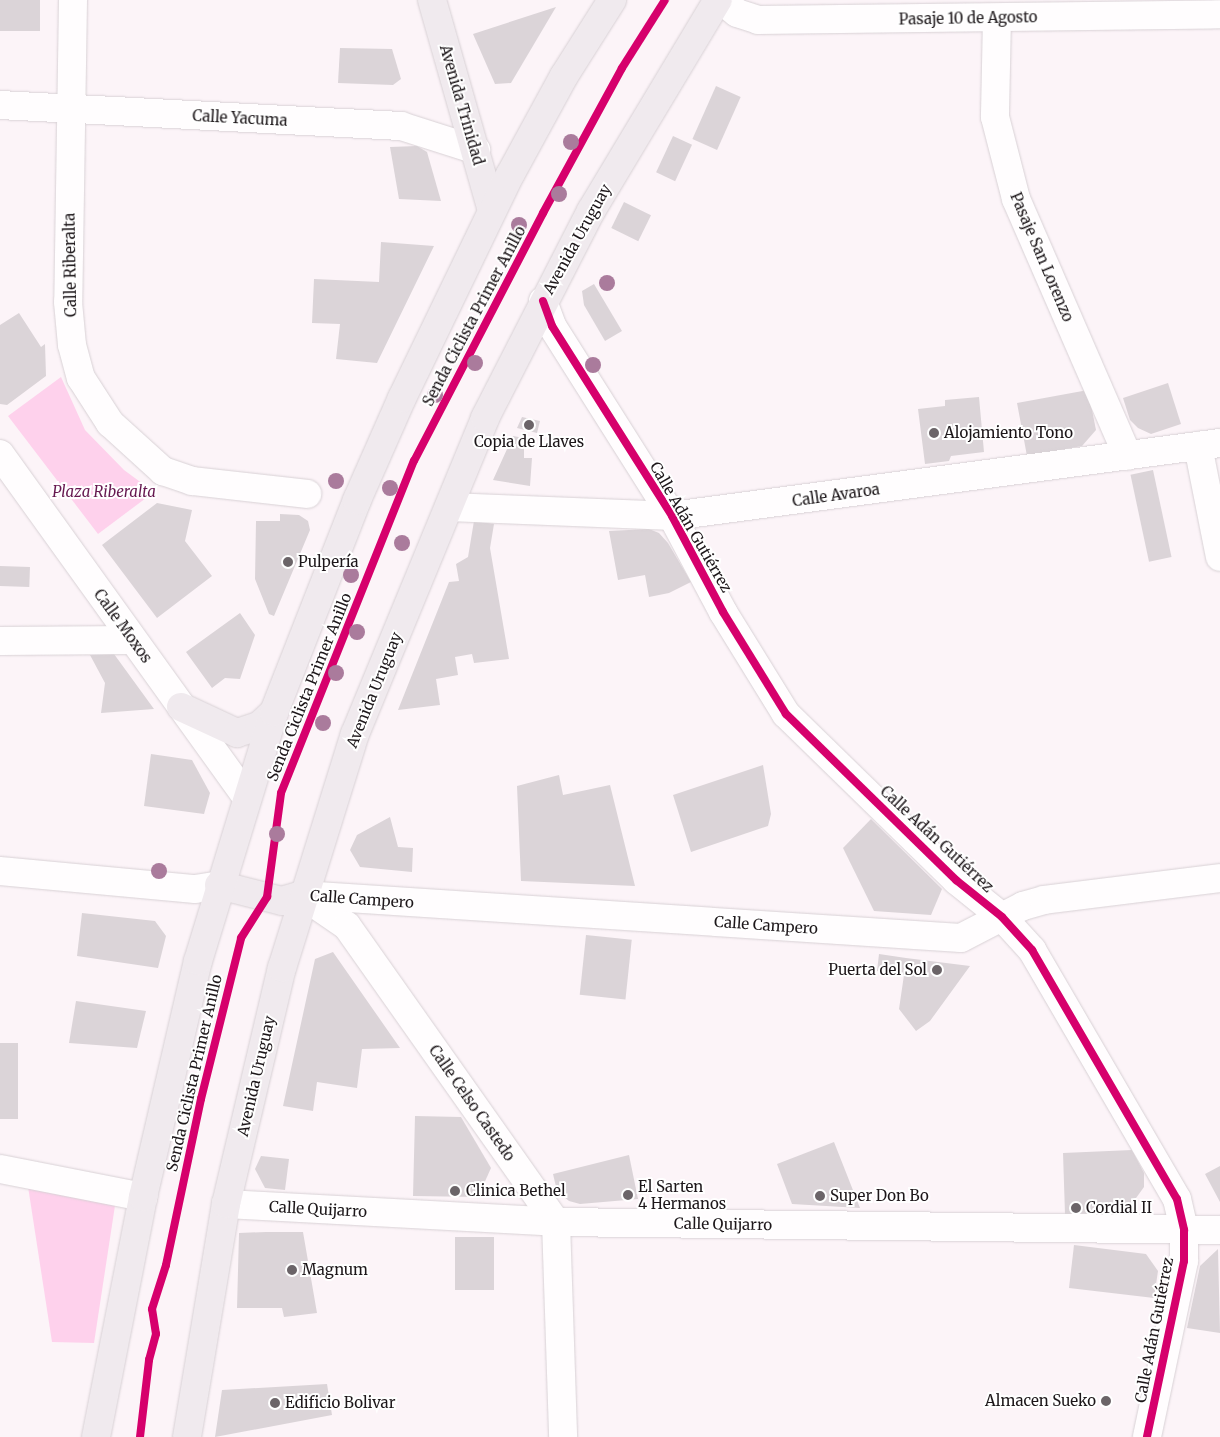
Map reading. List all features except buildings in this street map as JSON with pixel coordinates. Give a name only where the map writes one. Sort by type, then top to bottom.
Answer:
[{"type":"main road","name":"Avenida Trinidad","points":[[432,0],[492,210]]},
{"type":"main road","points":[[96,1437],[143,1196],[219,886],[274,712],[357,500],[492,210],[564,76],[612,0]]},
{"type":"main road","name":"Avenida Uruguay","points":[[187,1437],[226,1204],[302,895],[355,734],[485,418],[543,301],[591,211],[720,0]]},
{"type":"main road","points":[[180,707],[237,733],[259,726],[274,712]]},
{"type":"main road","points":[[219,886],[282,901],[302,895]]},
{"type":"street","name":"Calle Riberalta","points":[[73,0],[68,302],[72,346],[81,378],[96,404],[139,452],[162,472],[192,481],[307,494]]},
{"type":"street","name":"Pasaje 10 de Agosto","points":[[720,0],[736,13],[758,20],[1220,14]]},
{"type":"street","name":"Pasaje San Lorenzo","points":[[997,18],[995,117],[1016,199],[1128,456]]},
{"type":"street","name":"Calle Yacuma","points":[[0,105],[401,126],[476,150]]},
{"type":"street","name":"Calle Adán Gutiérrez","points":[[543,301],[552,326],[672,516],[723,612],[786,714],[956,880],[1002,917],[1032,950],[1177,1199],[1184,1230],[1184,1261],[1147,1437]]},
{"type":"street","name":"Calle Avaroa","points":[[450,507],[672,516],[1209,444]]},
{"type":"street","points":[[1209,444],[1220,557]]},
{"type":"street","name":"Calle Moxos","points":[[0,454],[246,798]]},
{"type":"street","points":[[0,641],[132,640]]},
{"type":"street","points":[[0,872],[195,889],[219,886]]},
{"type":"street","name":"Calle Campero","points":[[302,895],[961,938],[1023,906],[1044,900],[1220,878]]},
{"type":"street","name":"Calle Celso Castedo","points":[[302,895],[347,926],[556,1222]]},
{"type":"street","points":[[0,1169],[143,1196]]},
{"type":"street","name":"Calle Quijarro","points":[[226,1204],[556,1222],[1220,1230]]},
{"type":"street","points":[[556,1222],[563,1437]]},
{"type":"green space","name":"Plaza Riberalta","points":[[61,377],[85,430],[124,470],[154,492],[98,534],[8,416]]},
{"type":"green space","points":[[27,1180],[116,1199],[94,1343],[52,1342]]},
{"type":"cycle path","name":"Senda Ciclista Primer Anillo","points":[[140,1437],[149,1360],[156,1334],[152,1309],[166,1265],[201,1099],[241,938],[267,897],[281,793],[414,461],[543,213],[622,68],[665,0]]},
{"type":"cycle path","points":[[543,301],[552,326],[672,516],[723,612],[786,714],[956,880],[1002,917],[1032,950],[1177,1199],[1184,1230],[1184,1261],[1147,1437]]},
{"type":"place","name":"Copia de Llaves","points":[[529,425]]},
{"type":"place","name":"Alojamiento Tono","points":[[934,433]]},
{"type":"place","name":"Pulpería","points":[[288,562]]},
{"type":"place","name":"Puerta del Sol","points":[[937,970]]},
{"type":"place","name":"Clinica Bethel","points":[[455,1191]]},
{"type":"place","name":"El Sarten 4 Hermanos","points":[[628,1195]]},
{"type":"place","name":"Super Don Bo","points":[[820,1196]]},
{"type":"place","name":"Cordial II","points":[[1076,1208]]},
{"type":"place","name":"Magnum","points":[[292,1270]]},
{"type":"place","name":"Almacen Sueko","points":[[1106,1401]]},
{"type":"place","name":"Edificio Bolivar","points":[[275,1403]]}]
